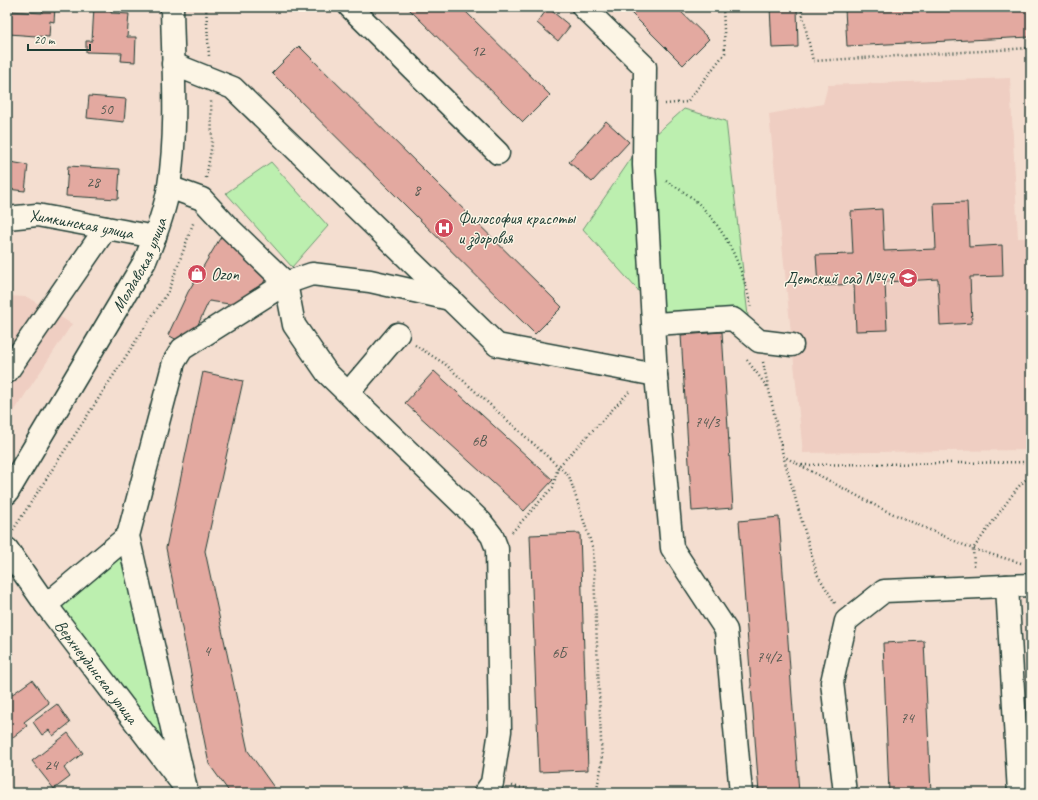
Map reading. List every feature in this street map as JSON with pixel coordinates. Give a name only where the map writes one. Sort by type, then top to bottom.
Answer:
[{"type":"street","name":"Молдавская улица","points":[[7,493],[145,261],[155,236],[169,187],[174,126],[172,7]]},
{"type":"street","points":[[350,7],[498,153]]},
{"type":"street","points":[[583,7],[645,67],[644,165],[655,324],[652,374],[672,548],[726,630],[741,793]]},
{"type":"street","points":[[173,64],[233,88],[497,345],[652,374]]},
{"type":"street","points":[[169,187],[202,199],[228,227],[286,283],[294,325],[327,373],[481,522],[492,536],[498,549],[500,731],[492,783],[485,793]]},
{"type":"street","name":"Химкинская улица","points":[[7,218],[36,215],[155,236]]},
{"type":"street","points":[[7,372],[106,228]]},
{"type":"street","points":[[187,791],[128,536],[174,362],[182,349],[286,283],[312,274],[370,281],[450,299]]},
{"type":"street","points":[[655,324],[733,319],[759,341],[792,345]]},
{"type":"street","points":[[348,393],[398,334]]},
{"type":"street","points":[[46,605],[128,536]]},
{"type":"street","name":"Верхнеудинская улица","points":[[7,549],[46,605],[187,791]]},
{"type":"street","points":[[845,793],[832,682],[846,621],[884,591],[1031,585]]},
{"type":"street","points":[[1007,586],[1019,793]]},
{"type":"path","points":[[644,107],[687,102],[692,96],[725,53],[723,7]]},
{"type":"path","points":[[801,7],[813,61],[1031,48]]},
{"type":"path","points":[[644,165],[696,201],[717,224],[737,260],[752,308]]},
{"type":"path","points":[[398,334],[445,364],[569,476],[593,550],[602,764],[596,793]]},
{"type":"path","points":[[759,341],[783,455],[817,574],[846,621]]},
{"type":"path","points":[[498,549],[553,487],[558,467],[652,374]]},
{"type":"path","points":[[783,455],[880,508],[973,549],[1024,564]]},
{"type":"path","points":[[801,465],[1031,462]]},
{"type":"path","points":[[975,587],[973,549],[1018,487],[1031,476]]},
{"type":"shaded area","name":"Детский сад №49","points":[[1010,78],[1018,238],[1031,238],[1031,450],[803,453],[769,114],[823,104],[828,85]]},
{"type":"shaded area","points":[[7,296],[27,297],[72,324],[7,422]]},
{"type":"green space","points":[[684,109],[726,121],[748,316],[661,316],[583,229],[635,153]]},
{"type":"green space","points":[[271,162],[328,226],[292,267],[226,193]]},
{"type":"green space","points":[[124,547],[174,759],[58,604]]},
{"type":"building","points":[[43,7],[55,7],[54,22],[50,21],[49,37],[9,34],[10,11],[42,13]]},
{"type":"building","points":[[94,7],[111,7],[111,13],[129,14],[127,37],[136,37],[135,62],[121,61],[122,53],[86,52],[86,41],[92,41]]},
{"type":"building","points":[[407,7],[461,7],[550,95],[523,122]]},
{"type":"building","points":[[625,7],[676,7],[709,39],[683,65]]},
{"type":"building","points":[[770,7],[797,7],[798,47],[772,48]]},
{"type":"building","points":[[888,7],[1031,7],[1031,37],[847,46],[845,9]]},
{"type":"building","points":[[548,8],[570,26],[558,41],[537,23]]},
{"type":"building","points":[[299,46],[562,307],[535,334],[272,73]]},
{"type":"building","points":[[89,96],[126,99],[124,122],[87,118]]},
{"type":"building","points":[[606,121],[629,142],[592,182],[569,162]]},
{"type":"building","points":[[7,152],[11,153],[10,162],[28,165],[25,191],[7,189]]},
{"type":"building","points":[[68,166],[120,169],[118,199],[66,196]]},
{"type":"building","points":[[967,202],[969,247],[1002,245],[1003,276],[970,277],[972,323],[940,325],[938,279],[885,282],[887,330],[856,331],[854,284],[818,286],[816,255],[853,254],[851,211],[882,209],[884,251],[936,249],[934,203]]},
{"type":"building","points":[[225,230],[267,275],[261,289],[236,305],[209,301],[195,331],[177,340],[168,335],[188,292]]},
{"type":"building","points":[[722,332],[733,508],[692,511],[681,335]]},
{"type":"building","points":[[434,371],[553,480],[524,511],[405,403]]},
{"type":"building","points":[[203,372],[243,381],[205,551],[248,751],[278,793],[230,793],[209,764],[166,548]]},
{"type":"building","points":[[779,517],[799,793],[759,793],[739,521]]},
{"type":"building","points":[[580,533],[588,770],[539,772],[530,535]]},
{"type":"building","points":[[924,641],[931,793],[889,793],[883,643]]},
{"type":"building","points":[[32,680],[49,703],[24,722],[27,726],[8,741],[7,698]]},
{"type":"building","points":[[57,704],[70,723],[53,736],[49,730],[42,735],[33,722]]},
{"type":"building","points":[[68,733],[83,753],[64,768],[70,777],[54,789],[32,761]]},
{"type":"place","name":"Философия красоты и здоровья","points":[[444,228]]},
{"type":"place","name":"Ozon","points":[[197,274]]},
{"type":"place","name":"Детский сад №49","points":[[908,278]]}]
